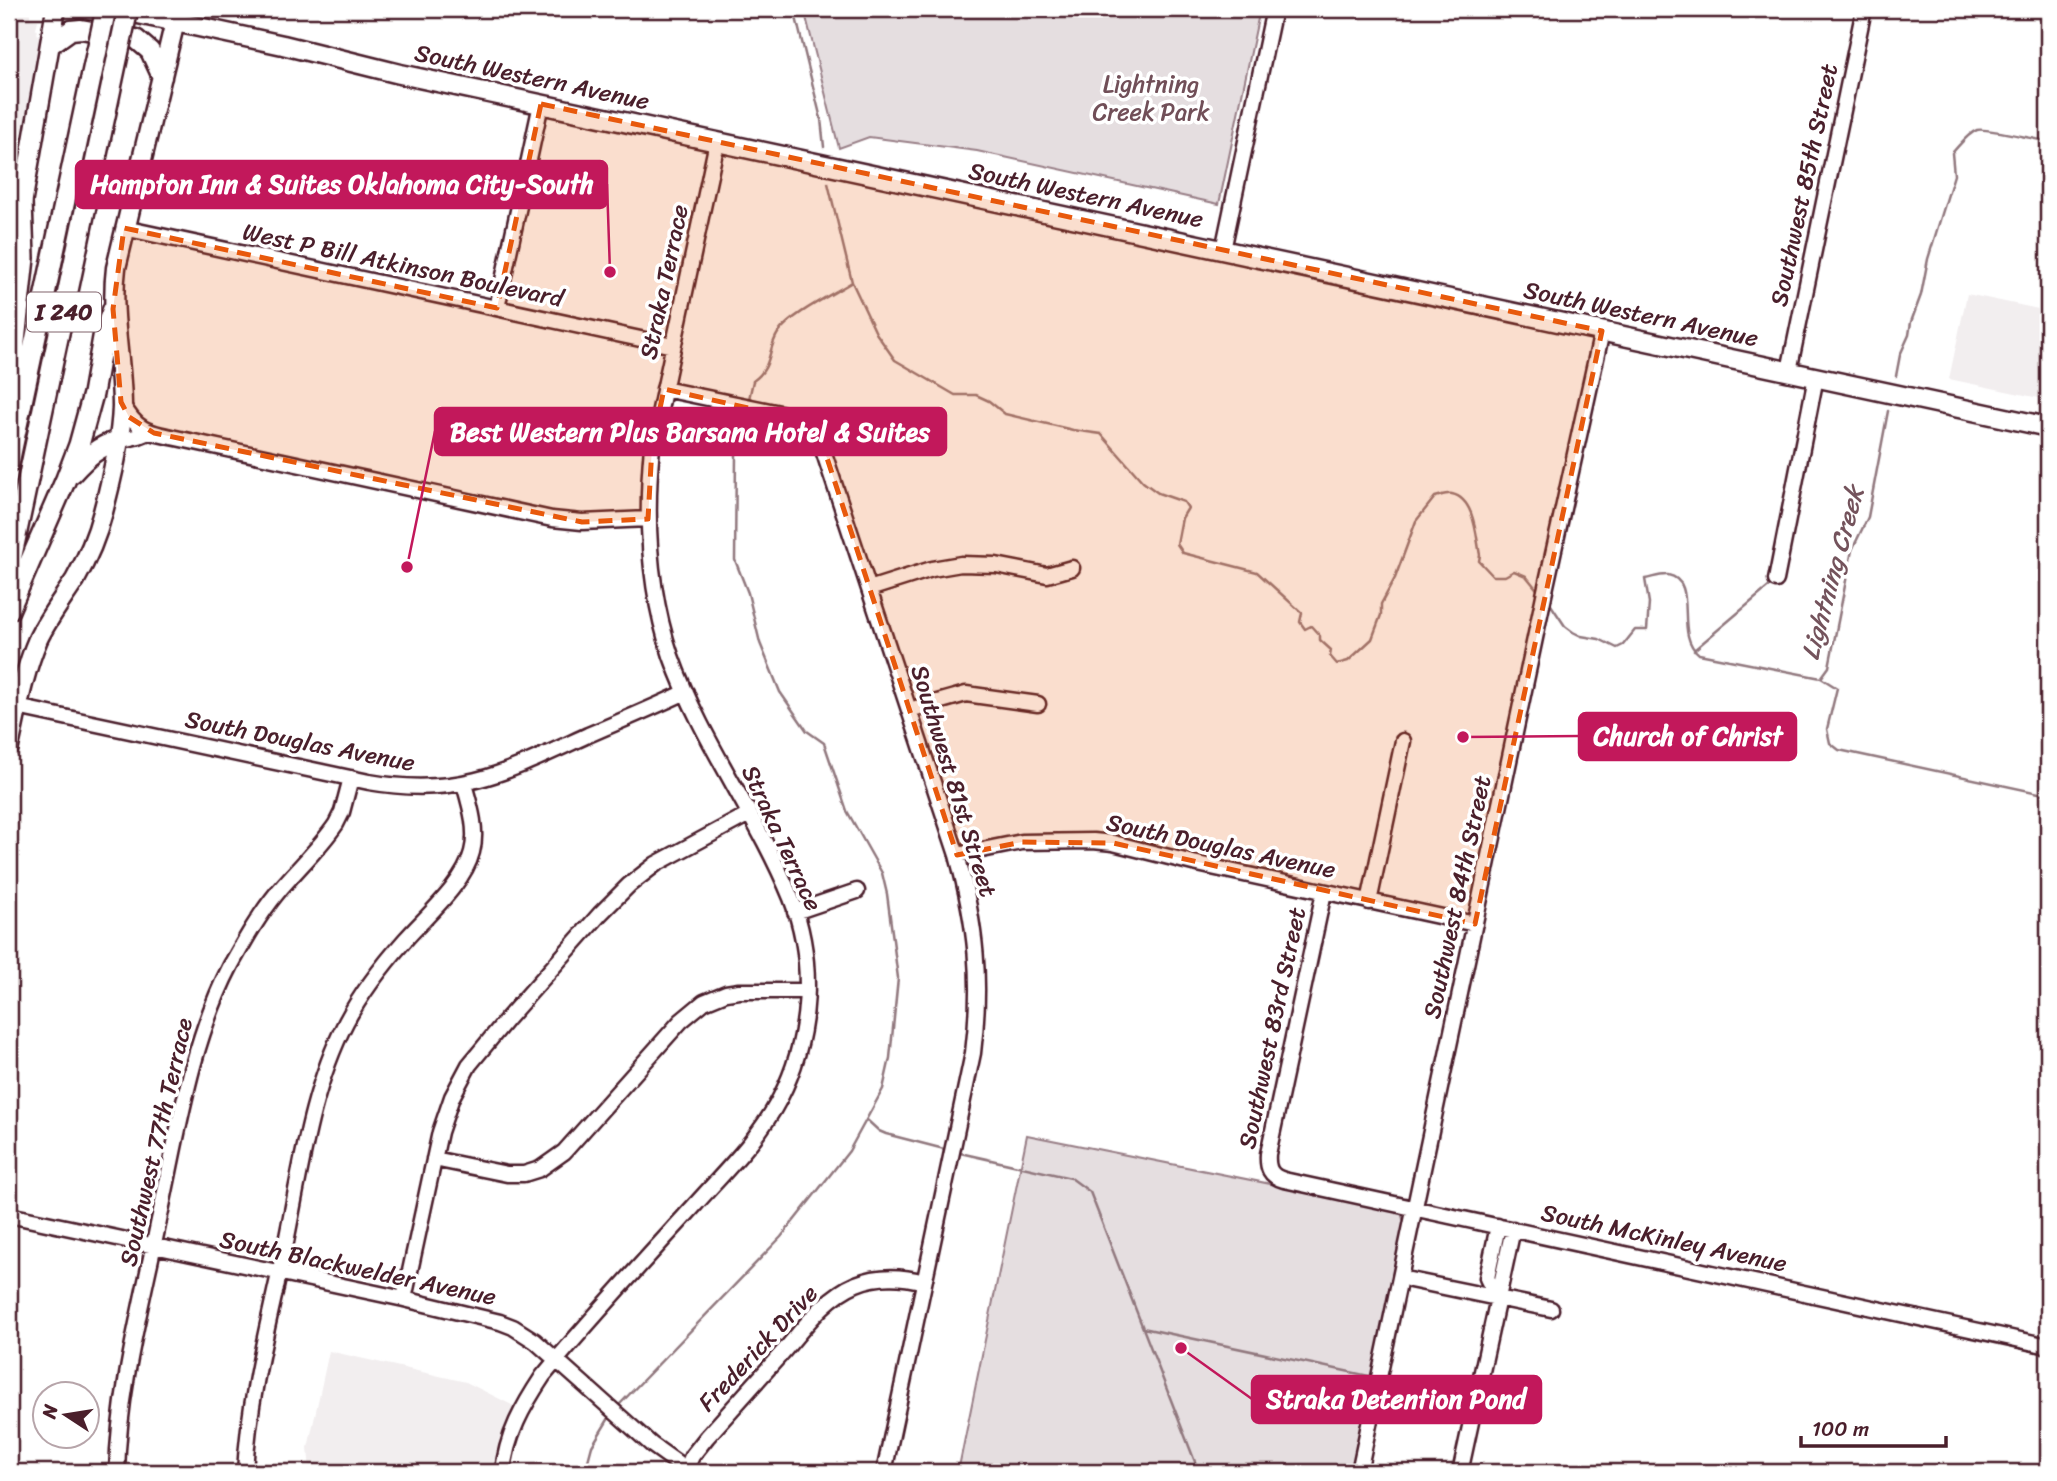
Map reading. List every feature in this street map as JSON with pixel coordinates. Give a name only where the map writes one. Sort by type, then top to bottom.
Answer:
[{"type":"highway","name":"I 240","points":[[9,462],[106,9]]},
{"type":"highway","name":"I 240","points":[[9,569],[128,9]]},
{"type":"highway","points":[[9,462],[12,369],[24,258],[22,202]]},
{"type":"highway","points":[[9,610],[66,479],[88,418],[104,332],[113,309]]},
{"type":"highway","points":[[66,479],[88,456],[107,444],[118,441]]},
{"type":"main road","points":[[9,279],[13,234],[22,202],[55,9]]},
{"type":"main road","name":"South Western Avenue","points":[[115,9],[177,15],[404,75],[2048,427]]},
{"type":"main road","points":[[9,747],[26,672],[38,639],[75,579],[98,530],[118,441],[121,402],[113,309],[116,268],[177,15]]},
{"type":"main road","points":[[50,45],[71,30],[81,29],[136,39],[150,51],[162,77]]},
{"type":"street","points":[[1223,250],[1274,9]]},
{"type":"street","name":"Southwest 85th Street","points":[[1789,371],[1864,9]]},
{"type":"street","points":[[497,308],[541,104]]},
{"type":"street","name":"Straka Terrace","points":[[503,1472],[508,1443],[518,1416],[532,1392],[556,1360],[735,1160],[766,1121],[787,1083],[799,1049],[804,1024],[807,991],[805,952],[795,912],[778,872],[686,692],[668,645],[651,571],[648,498],[652,447],[717,142]]},
{"type":"street","name":"West P Bill Atkinson Boulevard","points":[[124,228],[673,346]]},
{"type":"street","name":"Southwest 84th Street","points":[[1359,1472],[1602,331]]},
{"type":"street","points":[[1776,580],[1816,377]]},
{"type":"street","name":"Southwest 81st Street","points":[[664,389],[780,413],[811,432],[822,447],[957,855],[967,895],[978,972],[977,1013],[967,1083],[884,1472]]},
{"type":"street","points":[[121,402],[132,420],[149,432],[552,519],[582,522],[648,519]]},
{"type":"street","points":[[118,441],[149,432]]},
{"type":"street","points":[[869,589],[932,569],[961,564],[996,565],[1047,575],[1072,568]]},
{"type":"street","name":"South Douglas Avenue","points":[[17,707],[385,785],[415,787],[464,784],[513,769],[686,692]]},
{"type":"street","points":[[909,710],[966,694],[1038,704]]},
{"type":"street","points":[[1369,902],[1403,741]]},
{"type":"street","name":"Southwest 77th Terrace","points":[[117,1472],[123,1394],[189,1081],[213,1003],[261,914],[336,824],[351,778]]},
{"type":"street","points":[[245,1472],[253,1401],[316,1098],[337,1040],[355,1006],[382,966],[454,886],[470,860],[474,834],[464,784]]},
{"type":"street","points":[[404,1299],[445,1114],[469,1065],[490,1038],[629,884],[656,864],[749,814]]},
{"type":"street","name":"South Douglas Avenue","points":[[957,855],[1022,842],[1103,841],[1475,924]]},
{"type":"street","points":[[795,912],[857,891]]},
{"type":"street","name":"Southwest 83rd Street","points":[[1271,1172],[1268,1154],[1324,892]]},
{"type":"street","points":[[434,1159],[507,1174],[524,1174],[540,1169],[564,1152],[681,1021],[704,1002],[739,991],[807,991]]},
{"type":"street","name":"South McKinley Avenue","points":[[1271,1172],[1284,1180],[2048,1346]]},
{"type":"street","name":"South Blackwelder Avenue","points":[[9,1215],[500,1322],[535,1341],[652,1445],[687,1471]]},
{"type":"street","points":[[1497,1226],[1487,1278],[1497,1298]]},
{"type":"street","points":[[1458,1472],[1513,1229]]},
{"type":"street","name":"Frederick Drive","points":[[687,1471],[692,1456],[707,1437],[836,1296],[855,1284],[878,1278],[898,1277],[925,1282]]},
{"type":"street","points":[[1410,1280],[1551,1309]]},
{"type":"street","points":[[1390,1393],[1473,1411]]},
{"type":"highlighted area","points":[[541,104],[1602,331],[1475,924],[1113,843],[1022,842],[957,855],[827,458],[817,438],[792,418],[664,389],[652,447],[648,519],[582,522],[154,433],[129,417],[121,402],[113,309],[124,228],[497,308]]},
{"type":"shaded area","points":[[9,9],[30,12],[30,19],[38,20],[36,29],[40,41],[9,199]]},
{"type":"shaded area","points":[[1967,294],[2048,311],[2048,356],[2039,398],[1949,379]]},
{"type":"shaded area","points":[[329,1351],[466,1382],[516,1407],[504,1433],[496,1472],[310,1472],[308,1448]]},
{"type":"green space","name":"Lightning Creek Park","points":[[804,9],[1260,9],[1219,204],[977,151],[869,137],[839,148]]},
{"type":"green space","points":[[1027,1135],[1395,1209],[1401,1213],[1405,1225],[1353,1472],[958,1472]]},
{"type":"waterway","name":"Lightning Creek","points":[[794,9],[821,119],[824,147]]},
{"type":"waterway","name":"Lightning Creek","points":[[1896,376],[1954,175],[1952,153],[1977,130],[2048,141]]},
{"type":"waterway","name":"Lightning Creek","points":[[828,183],[852,282],[876,333],[895,360],[955,395],[976,395],[989,401],[1005,414],[1101,434],[1143,482],[1158,493],[1184,502],[1188,508],[1182,518],[1177,544],[1183,553],[1257,572],[1302,613],[1300,622],[1305,629],[1311,626],[1320,636],[1320,640],[1331,650],[1330,656],[1337,664],[1348,661],[1372,639],[1381,615],[1381,604],[1395,578],[1416,521],[1435,497],[1452,494],[1466,503],[1475,529],[1479,561],[1493,576],[1505,576],[1514,571],[1526,576],[1539,592]]},
{"type":"waterway","points":[[749,399],[753,381],[764,370],[775,339],[784,326],[852,282]]},
{"type":"waterway","name":"Lightning Creek","points":[[1821,678],[1829,667],[1852,550],[1868,517],[1888,411]]},
{"type":"waterway","points":[[620,1404],[781,1237],[849,1151],[883,1089],[890,1058],[898,978],[882,873],[847,811],[824,743],[807,731],[780,692],[760,643],[748,593],[735,560],[736,454],[745,415]]},
{"type":"waterway","name":"Lightning Creek","points":[[1549,602],[1565,626],[1573,632],[1599,639],[1617,648],[1623,645],[1635,630],[1647,630],[1649,603],[1645,579],[1668,575],[1677,579],[1683,587],[1688,634],[1699,654],[1821,678],[1837,688],[1827,729],[1830,743],[1839,750],[2048,795]]},
{"type":"waterway","points":[[1694,650],[1771,585]]},
{"type":"waterway","points":[[867,1120],[886,1134],[944,1149]]},
{"type":"waterway","points":[[960,1153],[1071,1178],[1090,1192],[1199,1472]]},
{"type":"waterway","points":[[1143,1328],[1369,1376]]},
{"type":"waterway","points":[[585,1472],[592,1446],[609,1418]]},
{"type":"place","name":"Hampton Inn & Suites Oklahoma City-South","points":[[610,272]]},
{"type":"place","name":"Best Western Plus Barsana Hotel & Suites","points":[[407,567]]},
{"type":"place","name":"Church of Christ","points":[[1463,737]]},
{"type":"place","name":"Straka Detention Pond","points":[[1181,1348]]}]
